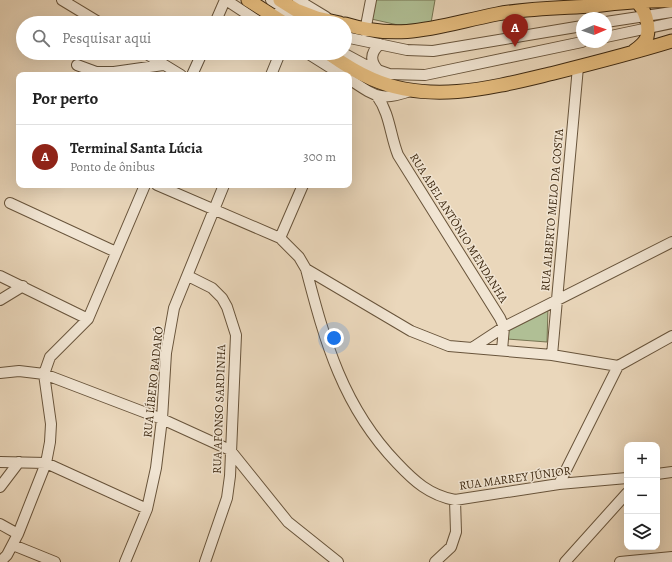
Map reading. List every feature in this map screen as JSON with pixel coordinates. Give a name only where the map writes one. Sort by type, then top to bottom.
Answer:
[{"type":"main road","points":[[248,0],[273,16]]},
{"type":"main road","points":[[280,0],[296,10],[310,16]]},
{"type":"main road","points":[[352,27],[365,31],[384,33],[426,31],[497,14],[635,1],[672,1]]},
{"type":"main road","points":[[632,52],[645,41],[646,22],[642,7],[635,1]]},
{"type":"main road","points":[[339,60],[374,80],[415,90],[453,92],[486,89],[578,67],[672,41]]},
{"type":"street","points":[[62,0],[88,16]]},
{"type":"street","points":[[218,16],[226,0],[250,16]]},
{"type":"street","points":[[258,0],[283,16]]},
{"type":"street","points":[[270,0],[296,16]]},
{"type":"street","points":[[298,0],[327,16]]},
{"type":"street","points":[[365,31],[371,0]]},
{"type":"street","points":[[612,35],[672,12]]},
{"type":"street","points":[[612,22],[672,23]]},
{"type":"street","points":[[352,38],[407,50],[433,51],[576,27]]},
{"type":"street","points":[[352,57],[378,70],[404,75],[425,75],[576,43]]},
{"type":"street","points":[[378,70],[373,64],[372,57],[374,49],[380,44]]},
{"type":"street","points":[[156,60],[176,72]]},
{"type":"street","points":[[193,72],[199,60]]},
{"type":"street","points":[[272,72],[277,60]]},
{"type":"street","points":[[318,60],[337,72]]},
{"type":"street","points":[[76,65],[96,72],[114,72],[163,64]]},
{"type":"street","name":"RUA ALBERTO MELO DA COSTA","points":[[552,355],[578,67]]},
{"type":"street","points":[[352,81],[377,96],[398,96],[415,90]]},
{"type":"street","name":"RUA ABEL ANTÔNIO MENDANHA","points":[[377,96],[384,105],[389,119],[394,144],[398,155],[486,294],[504,327]]},
{"type":"street","name":"RUA ABEL ANTÔNIO MENDANHA","points":[[389,119],[392,105],[398,96]]},
{"type":"street","points":[[0,562],[7,555],[13,545],[46,464],[50,442],[51,424],[44,374],[50,357],[88,319],[144,188]]},
{"type":"street","points":[[164,188],[214,208],[280,238],[299,257],[306,269],[411,331],[449,346],[552,355],[618,366]]},
{"type":"street","name":"RUA LÍBERO BADARÓ","points":[[125,562],[148,509],[156,468],[162,419],[166,353],[174,308],[223,188]]},
{"type":"street","points":[[280,238],[301,188]]},
{"type":"street","points":[[10,203],[116,252]]},
{"type":"street","points":[[472,348],[504,327],[672,242]]},
{"type":"street","name":"RUA MARREY JÚNIOR","points":[[306,269],[328,348],[354,407],[373,436],[416,483],[440,497],[454,500],[559,484],[624,478]]},
{"type":"street","points":[[0,276],[88,319]]},
{"type":"street","name":"RUA AFONSO SARDINHA","points":[[188,276],[212,288],[228,308],[236,335],[230,476],[227,498],[205,562]]},
{"type":"street","points":[[0,300],[23,286]]},
{"type":"street","points":[[502,350],[504,327]]},
{"type":"street","points":[[559,484],[618,366],[672,336]]},
{"type":"street","points":[[0,373],[19,372],[44,374],[162,419],[230,450],[288,522],[338,562]]},
{"type":"street","points":[[0,462],[46,464],[148,509]]},
{"type":"street","points":[[0,487],[19,462]]},
{"type":"street","points":[[660,474],[672,472]]},
{"type":"street","points":[[565,562],[624,497]]},
{"type":"street","points":[[436,562],[451,547],[456,532],[454,500]]},
{"type":"street","points":[[0,524],[18,534]]},
{"type":"street","points":[[13,545],[55,562]]},
{"type":"street","points":[[620,562],[672,557]]},
{"type":"green space","points":[[371,0],[435,0],[431,23],[398,25],[367,18]]},
{"type":"green space","points":[[548,307],[547,342],[507,339],[507,328]]},
{"type":"place","name":"Terminal Santa Lúcia","points":[[515,47]]}]
